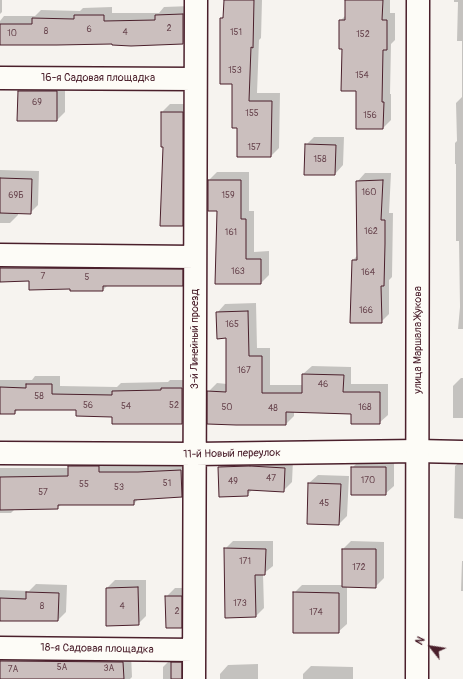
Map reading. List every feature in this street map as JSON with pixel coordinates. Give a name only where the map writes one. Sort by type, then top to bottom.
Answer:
[{"type":"street","name":"3-й Линейный проезд","points":[[194,679],[196,0]]},
{"type":"street","name":"улица Маршала Жукова","points":[[417,679],[418,0]]},
{"type":"street","name":"16-я Садовая площадка","points":[[0,78],[195,79]]},
{"type":"street","points":[[0,255],[195,258]]},
{"type":"street","name":"11-й Новый переулок","points":[[0,453],[194,454],[417,451],[463,452]]},
{"type":"street","name":"18-я Садовая площадка","points":[[0,648],[194,650]]},
{"type":"building","points":[[224,0],[254,0],[253,48],[251,47],[249,101],[272,101],[271,157],[237,157],[237,128],[232,128],[232,84],[220,84],[220,18],[223,18]]},
{"type":"building","points":[[345,0],[383,0],[382,20],[387,20],[387,50],[383,50],[383,129],[356,129],[356,91],[341,91],[342,49],[339,49],[339,20],[345,20]]},
{"type":"building","points":[[183,14],[183,44],[131,46],[112,44],[0,45],[0,24],[32,24],[32,18],[74,19],[74,15],[104,15],[104,21],[155,20],[155,15]]},
{"type":"building","points":[[18,91],[57,91],[57,121],[17,121]]},
{"type":"building","points":[[161,112],[183,112],[183,226],[160,226],[163,147],[161,147]]},
{"type":"building","points":[[305,144],[336,145],[335,175],[304,175]]},
{"type":"building","points":[[0,178],[32,179],[31,214],[0,213]]},
{"type":"building","points":[[208,180],[241,180],[241,219],[246,219],[246,259],[261,259],[261,284],[215,284],[217,211],[208,211]]},
{"type":"building","points":[[383,180],[381,220],[385,220],[385,244],[384,286],[381,286],[382,323],[350,323],[352,260],[357,260],[356,181]]},
{"type":"building","points":[[0,268],[183,269],[183,286],[103,286],[103,291],[70,291],[70,289],[29,290],[29,281],[0,282]]},
{"type":"building","points":[[248,311],[249,356],[262,356],[262,393],[302,393],[302,374],[344,375],[343,392],[380,392],[380,424],[351,424],[351,414],[286,412],[286,425],[207,424],[207,391],[226,392],[226,338],[217,339],[216,312]]},
{"type":"building","points":[[26,384],[52,384],[52,394],[112,395],[112,391],[182,388],[182,424],[112,424],[112,417],[76,416],[76,410],[15,410],[15,414],[0,414],[0,387],[26,388]]},
{"type":"building","points":[[68,466],[99,466],[99,472],[181,470],[182,497],[134,500],[134,505],[58,505],[58,509],[0,510],[0,477],[68,476]]},
{"type":"building","points":[[250,466],[285,468],[284,492],[248,490],[248,496],[219,497],[218,467]]},
{"type":"building","points":[[351,467],[386,467],[386,495],[351,495]]},
{"type":"building","points":[[308,483],[341,484],[339,525],[307,524]]},
{"type":"building","points":[[224,548],[266,549],[265,575],[255,575],[256,617],[225,618]]},
{"type":"building","points":[[342,549],[376,549],[376,588],[342,587]]},
{"type":"building","points":[[138,587],[139,625],[106,626],[106,588]]},
{"type":"building","points":[[26,592],[59,593],[58,621],[0,621],[0,598],[26,599]]},
{"type":"building","points":[[293,592],[339,593],[339,633],[293,633]]},
{"type":"building","points":[[165,596],[182,596],[182,628],[166,628]]},
{"type":"building","points":[[0,661],[123,662],[124,679],[0,679]]},
{"type":"building","points":[[171,662],[182,662],[182,679],[171,679]]}]
